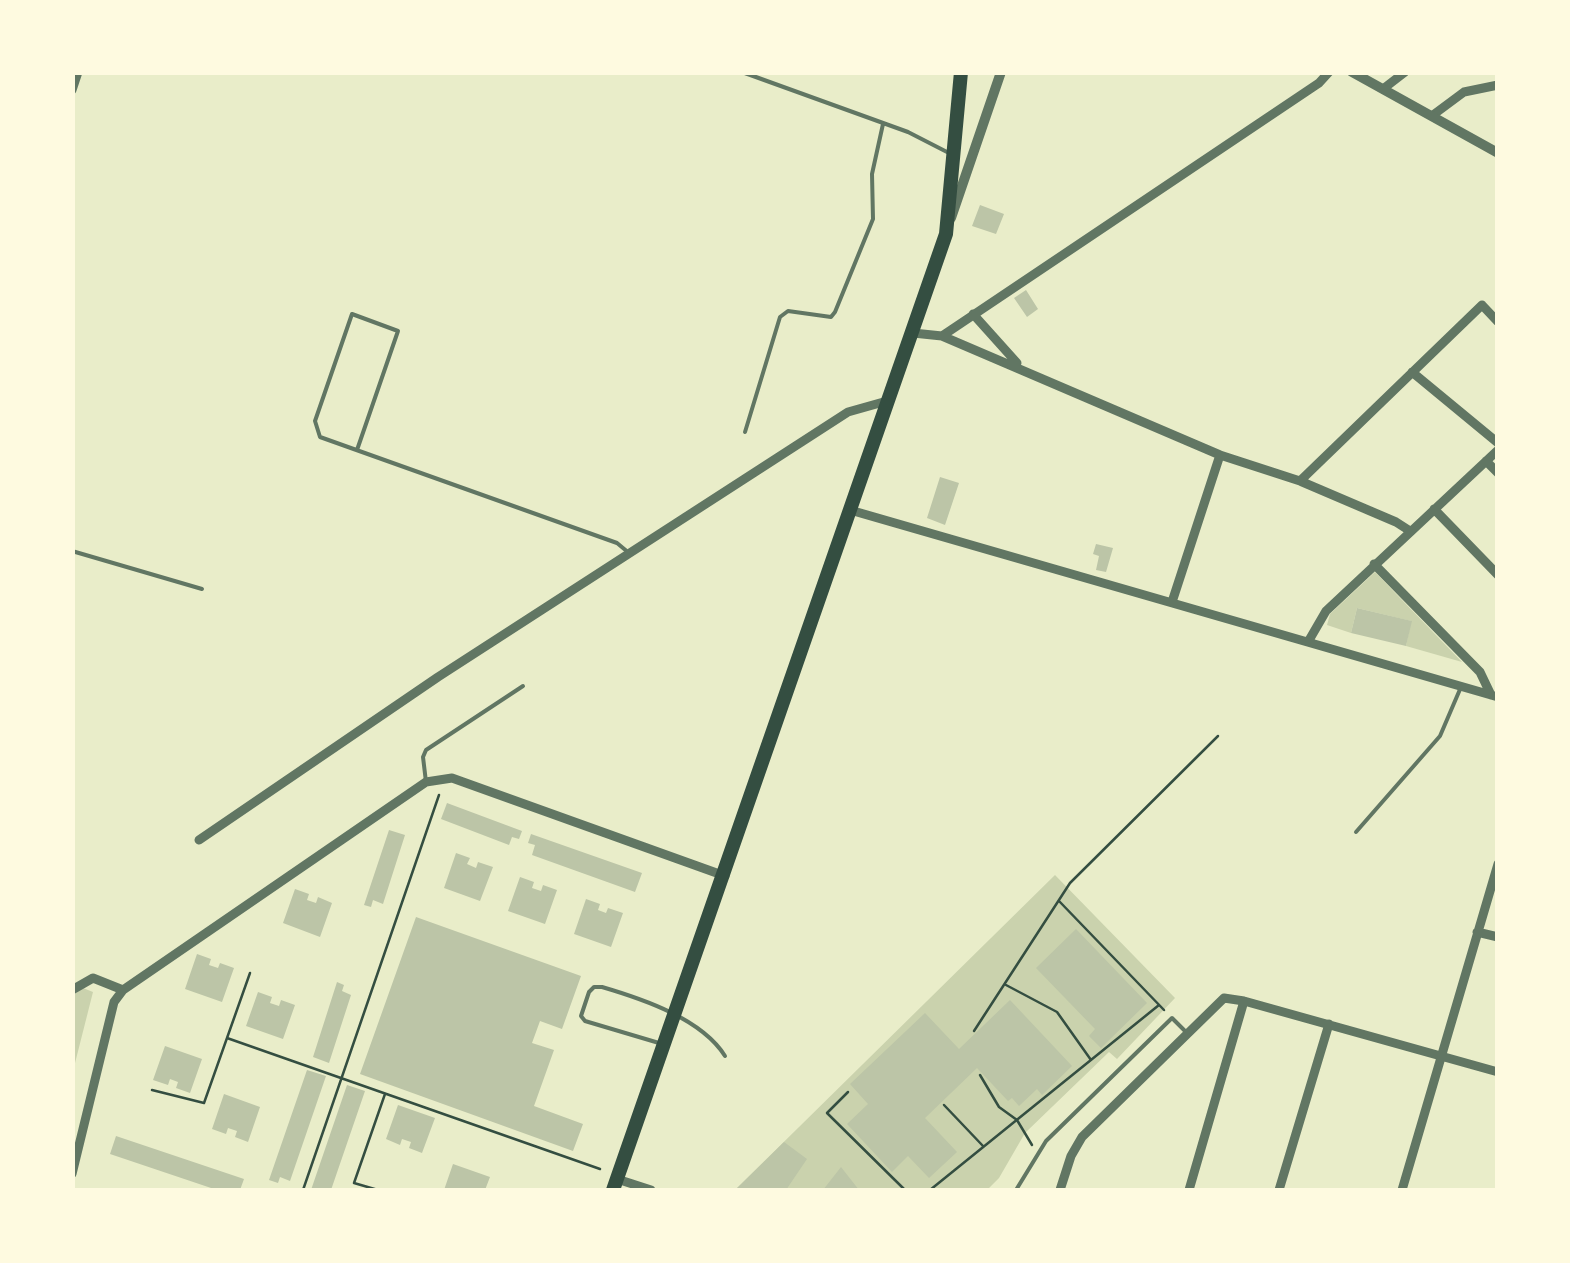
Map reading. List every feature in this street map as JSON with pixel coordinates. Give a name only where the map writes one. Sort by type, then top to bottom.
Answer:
[{"type":"main road","points":[[615,1185],[946,234],[962,72]]},
{"type":"street","points":[[72,90],[78,72]]},
{"type":"street","points":[[946,234],[1001,72]]},
{"type":"street","points":[[942,336],[1319,82],[1328,72]]},
{"type":"street","points":[[1352,72],[1498,153]]},
{"type":"street","points":[[1383,89],[1405,72]]},
{"type":"street","points":[[1433,115],[1464,92],[1498,85]]},
{"type":"street","points":[[1300,481],[1482,306],[1498,322]]},
{"type":"street","points":[[974,314],[1022,368]]},
{"type":"street","points":[[913,333],[942,336],[1220,454],[1300,481],[1410,531]]},
{"type":"street","points":[[1308,642],[1326,611],[1498,447],[1412,372]]},
{"type":"street","points":[[199,840],[438,677],[848,412],[887,401]]},
{"type":"street","points":[[1172,602],[1220,454]]},
{"type":"street","points":[[1486,460],[1498,473]]},
{"type":"street","points":[[1434,509],[1498,575]]},
{"type":"street","points":[[850,510],[1494,696]]},
{"type":"street","points":[[1374,564],[1480,672],[1494,696]]},
{"type":"street","points":[[72,1174],[114,1002],[123,990],[426,782],[452,778],[725,876]]},
{"type":"street","points":[[1402,1190],[1498,864]]},
{"type":"street","points":[[1477,932],[1498,937]]},
{"type":"street","points":[[72,990],[93,978],[123,990]]},
{"type":"street","points":[[1060,1190],[1070,1156],[1082,1136],[1224,998],[1498,1072]]},
{"type":"street","points":[[1189,1190],[1244,1001]]},
{"type":"street","points":[[1280,1190],[1329,1024]]},
{"type":"street","points":[[615,1185],[651,1190]]},
{"type":"lane","points":[[742,72],[884,124],[954,155]]},
{"type":"lane","points":[[745,432],[780,317],[788,311],[831,316],[835,312],[873,219],[872,174],[884,124]]},
{"type":"lane","points":[[357,450],[398,330],[352,314],[315,428],[320,437],[616,542],[629,553]]},
{"type":"lane","points":[[72,551],[202,589]]},
{"type":"lane","points":[[426,782],[426,750],[523,686]]},
{"type":"lane","points":[[1356,832],[1440,736],[1461,687]]},
{"type":"lane","points":[[665,1045],[585,1021],[580,1016],[588,992],[594,987],[608,988],[658,1005],[714,1038],[725,1056]]},
{"type":"lane","points":[[1016,1190],[1046,1141],[1172,1018],[1187,1033]]},
{"type":"path","points":[[974,1031],[1070,884],[1218,736]]},
{"type":"path","points":[[303,1190],[440,792]]},
{"type":"path","points":[[1059,902],[1172,1018]]},
{"type":"path","points":[[152,1090],[204,1103],[250,973]]},
{"type":"path","points":[[1005,984],[1057,1012],[1091,1060]]},
{"type":"path","points":[[930,1190],[1159,1005]]},
{"type":"path","points":[[226,1038],[600,1169]]},
{"type":"path","points":[[980,1075],[999,1108],[1017,1120],[1038,1154]]},
{"type":"path","points":[[848,1092],[826,1113],[905,1190]]},
{"type":"path","points":[[378,1190],[354,1182],[385,1094]]},
{"type":"path","points":[[944,1105],[984,1147]]},
{"type":"green space","points":[[1375,572],[1462,662],[1406,646],[1411,621],[1357,608],[1351,633],[1327,625],[1330,614]]},
{"type":"green space","points":[[1055,875],[1175,998],[1117,1059],[1109,1052],[1025,1133],[999,1178],[987,1190],[735,1190]]},
{"type":"green space","points":[[83,988],[93,992],[73,1071],[73,995]]},
{"type":"building","points":[[980,205],[1004,214],[996,234],[972,226]]},
{"type":"building","points":[[1026,290],[1038,309],[1027,317],[1014,298]]},
{"type":"building","points":[[940,477],[959,483],[945,525],[927,518]]},
{"type":"building","points":[[1096,544],[1113,548],[1106,572],[1096,570]]},
{"type":"building","points":[[1357,608],[1412,621],[1406,646],[1351,633]]},
{"type":"building","points":[[447,803],[522,831],[519,839],[512,837],[509,845],[441,819]]},
{"type":"building","points":[[389,830],[405,835],[383,904],[373,900],[371,907],[364,905]]},
{"type":"building","points":[[531,834],[642,873],[635,892],[532,855],[535,845],[528,843]]},
{"type":"building","points":[[456,853],[470,858],[467,864],[476,868],[478,862],[493,867],[480,901],[444,888]]},
{"type":"building","points":[[520,877],[534,882],[532,888],[541,891],[543,885],[557,890],[545,924],[508,911]]},
{"type":"building","points":[[295,889],[309,894],[307,900],[316,903],[318,897],[332,903],[320,937],[283,923]]},
{"type":"building","points":[[586,899],[600,904],[598,910],[606,913],[608,908],[623,913],[611,947],[574,934]]},
{"type":"building","points":[[416,917],[581,976],[562,1029],[540,1021],[532,1043],[554,1050],[534,1106],[583,1124],[573,1151],[360,1074]]},
{"type":"building","points":[[1076,929],[1147,1003],[1101,1048],[1089,1036],[1095,1029],[1036,968]]},
{"type":"building","points":[[197,954],[211,959],[209,965],[218,968],[220,963],[234,968],[222,1002],[185,989]]},
{"type":"building","points":[[337,982],[344,985],[342,991],[351,995],[329,1063],[313,1057]]},
{"type":"building","points":[[258,992],[272,997],[270,1003],[279,1006],[281,1000],[295,1005],[283,1039],[246,1026]]},
{"type":"building","points":[[1010,1000],[1072,1066],[1042,1095],[1037,1089],[1019,1106],[1012,1098],[1008,1101],[977,1068],[925,1118],[957,1152],[929,1178],[908,1156],[892,1172],[847,1124],[868,1104],[850,1084],[925,1013],[959,1049]]},
{"type":"building","points":[[165,1046],[202,1059],[190,1093],[176,1088],[178,1082],[170,1079],[168,1085],[153,1080]]},
{"type":"building","points":[[307,1070],[326,1076],[290,1181],[280,1177],[278,1183],[269,1180]]},
{"type":"building","points":[[347,1085],[365,1091],[331,1190],[311,1190]]},
{"type":"building","points":[[224,1094],[260,1107],[248,1142],[235,1137],[237,1131],[228,1128],[226,1134],[212,1129]]},
{"type":"building","points":[[398,1105],[435,1118],[422,1153],[409,1148],[411,1142],[402,1139],[400,1145],[386,1139]]},
{"type":"building","points":[[116,1136],[244,1179],[240,1190],[217,1190],[110,1154]]},
{"type":"building","points":[[784,1142],[807,1159],[786,1190],[735,1190]]},
{"type":"building","points":[[453,1164],[490,1177],[485,1190],[444,1190]]},
{"type":"building","points":[[841,1167],[859,1190],[823,1190]]}]
